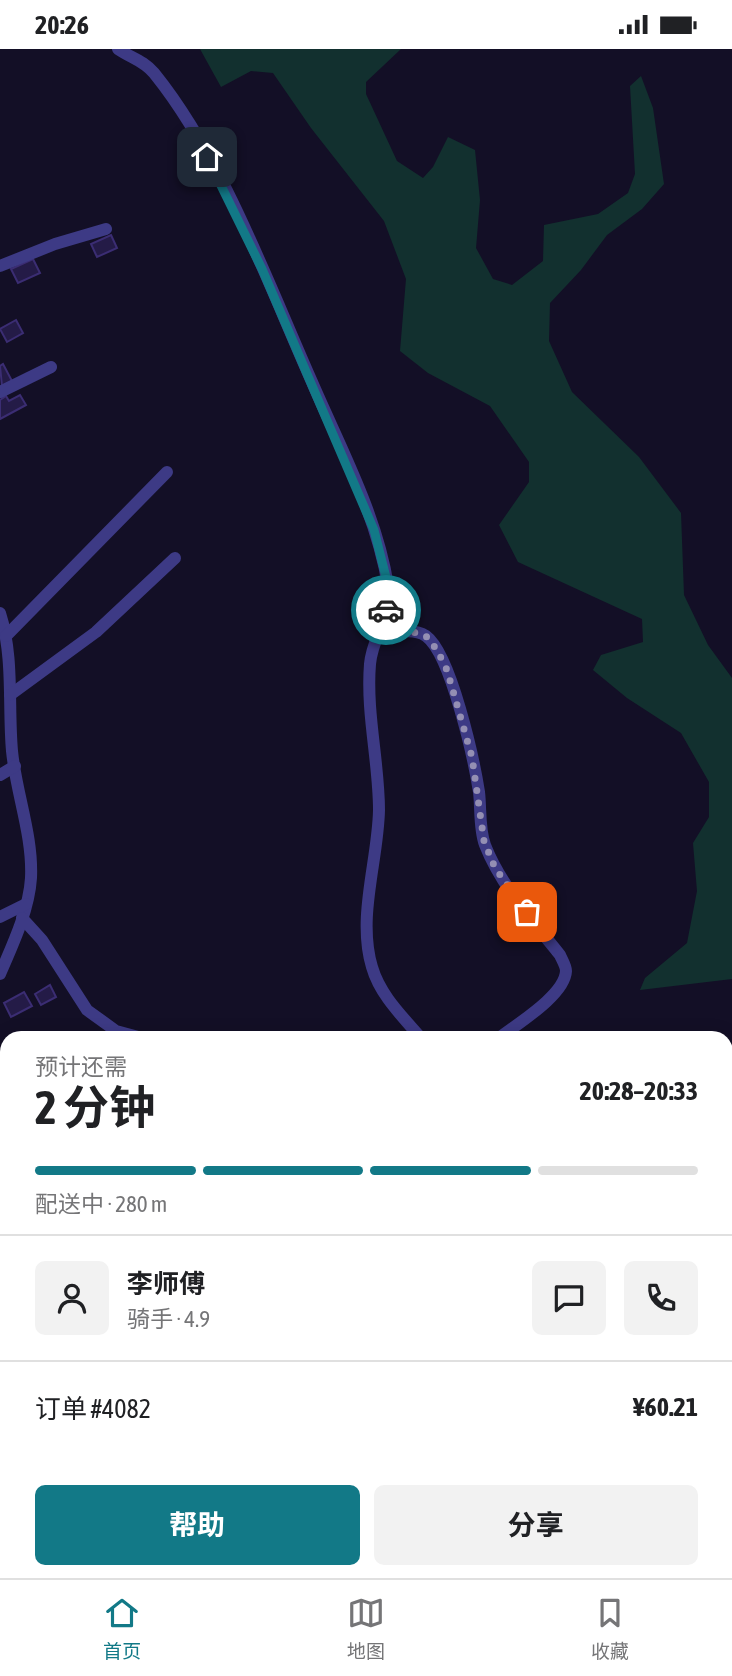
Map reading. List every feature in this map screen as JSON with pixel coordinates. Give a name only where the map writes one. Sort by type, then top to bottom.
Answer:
[{"type":"street","points":[[118,49],[141,60],[183,114],[219,179],[267,281],[374,530],[389,589],[384,625],[371,650],[369,677],[379,809],[366,930],[372,967],[385,997],[415,1031]]},
{"type":"street","points":[[0,266],[55,244],[106,229]]},
{"type":"street","points":[[0,392],[51,367]]},
{"type":"street","points":[[4,640],[167,472]]},
{"type":"street","points":[[10,695],[96,632],[175,558]]},
{"type":"street","points":[[0,613],[15,766],[32,855],[26,904],[0,974]]},
{"type":"street","points":[[379,636],[413,632],[426,636],[437,650],[447,670],[472,757],[484,841],[495,868],[560,955],[566,970],[562,986],[508,1031]]},
{"type":"street","points":[[0,775],[15,766]]},
{"type":"street","points":[[0,917],[26,904]]},
{"type":"street","points":[[22,918],[43,940],[87,1010],[117,1031]]},
{"type":"green space","points":[[200,49],[401,49],[366,82],[366,94],[397,161],[423,178],[433,167],[448,137],[475,150],[480,200],[476,248],[493,279],[512,285],[543,261],[544,225],[598,214],[628,193],[635,174],[630,86],[641,76],[653,108],[664,184],[642,209],[607,235],[581,270],[550,303],[549,341],[572,392],[639,457],[681,513],[684,595],[708,645],[732,678],[732,979],[640,990],[645,978],[687,943],[697,891],[693,843],[709,817],[709,782],[681,733],[627,698],[593,670],[601,655],[643,642],[642,619],[518,562],[499,525],[529,482],[529,462],[490,406],[428,373],[400,351],[406,279],[384,221],[311,128],[273,73],[251,71],[221,87]]},
{"type":"building","points":[[111,235],[117,248],[97,257],[91,244]]},
{"type":"building","points":[[33,259],[40,273],[18,283],[11,269]]},
{"type":"building","points":[[16,320],[23,333],[7,342],[0,329]]},
{"type":"building","points":[[3,364],[12,381],[2,386],[0,366]]},
{"type":"building","points":[[20,395],[26,405],[0,419],[0,400],[6,396],[9,401]]},
{"type":"building","points":[[50,985],[56,997],[41,1005],[35,994]]},
{"type":"building","points":[[24,992],[32,1006],[11,1017],[4,1003]]},
{"type":"way so far","points":[[386,610],[379,636],[413,632],[426,636],[447,670],[472,757],[484,841],[495,868],[527,912]]},
{"type":"route","points":[[207,157],[262,269],[374,530],[389,589],[386,610]]}]
